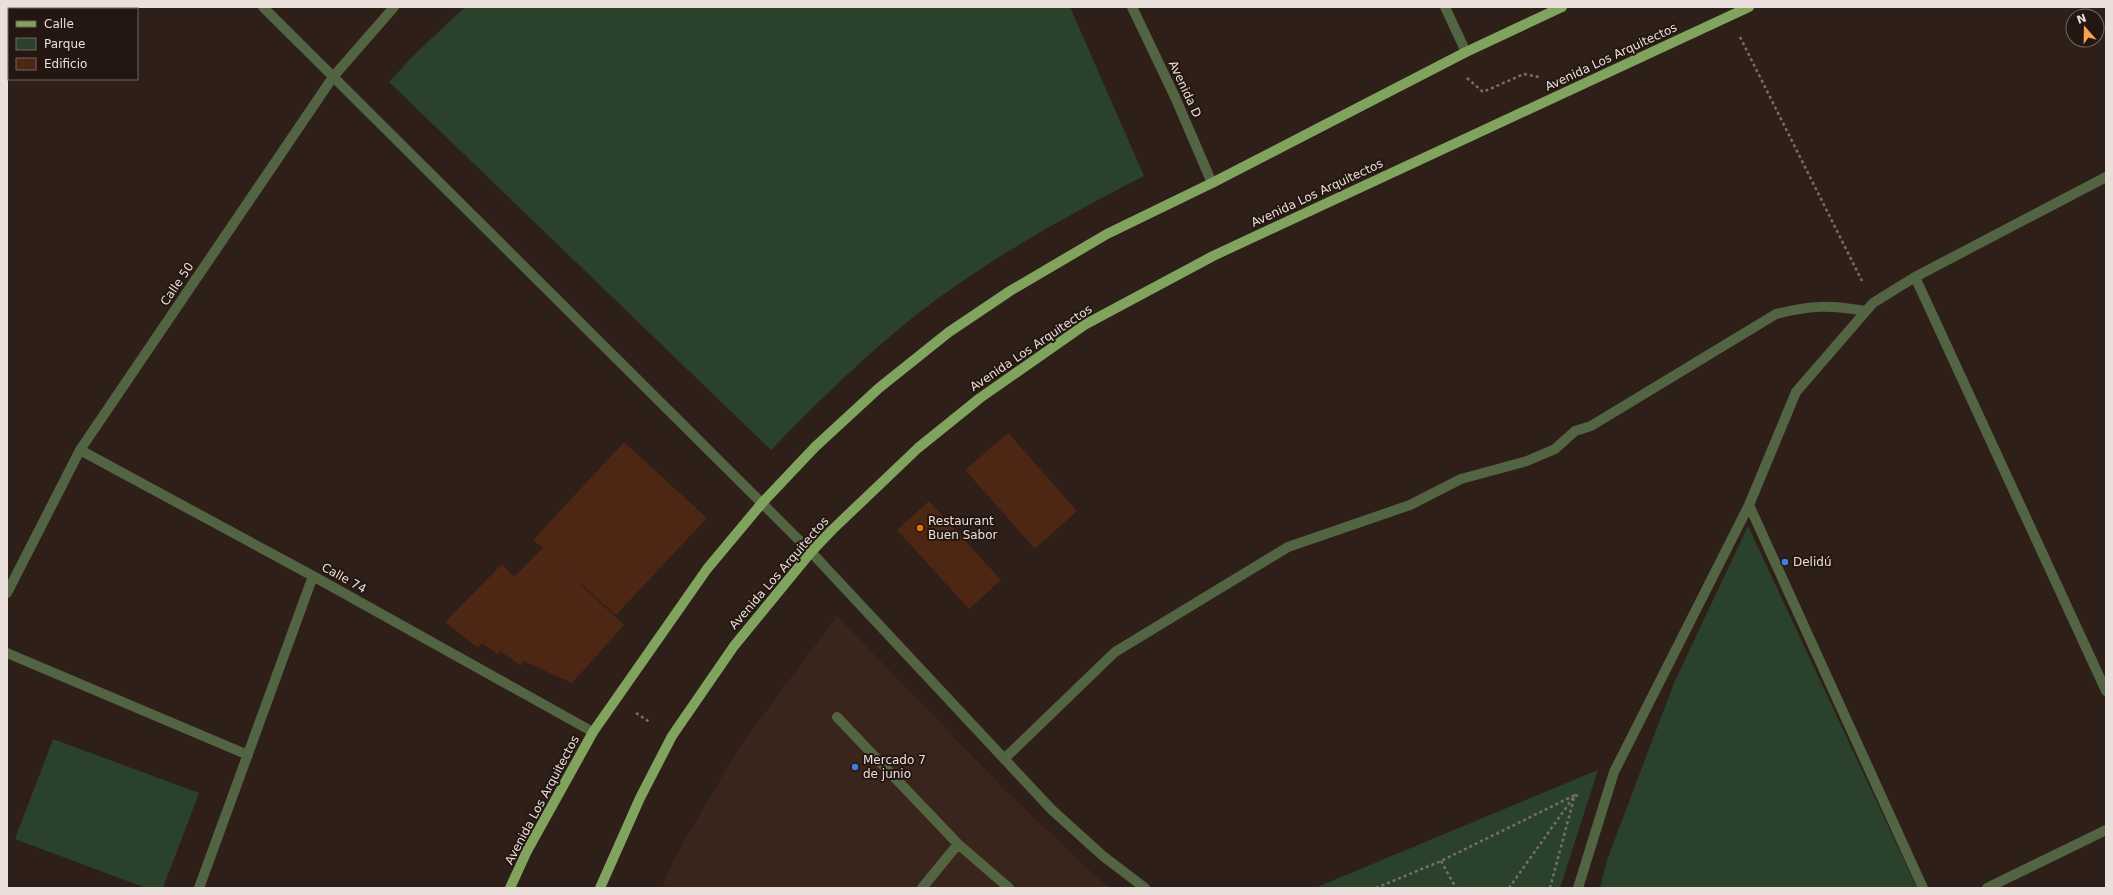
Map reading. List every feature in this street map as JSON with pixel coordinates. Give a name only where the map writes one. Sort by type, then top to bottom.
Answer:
[{"type":"main road","name":"Avenida Los Arquitectos","points":[[510,888],[527,851],[593,732],[707,569],[762,502],[815,447],[879,388],[949,332],[1010,291],[1107,234],[1212,183],[1466,52],[1562,7]]},
{"type":"main road","name":"Avenida Los Arquitectos","points":[[600,888],[640,798],[672,736],[734,646],[811,552],[918,448],[980,398],[1086,324],[1213,256],[1748,7]]},
{"type":"street","points":[[263,7],[762,502],[811,552],[1052,810],[1103,856],[1145,888]]},
{"type":"street","name":"Calle 50","points":[[7,593],[80,450],[333,77],[394,7]]},
{"type":"street","name":"Avenida D","points":[[1132,7],[1175,97],[1212,183]]},
{"type":"street","points":[[1445,7],[1466,52]]},
{"type":"street","points":[[1578,888],[1614,772],[1749,505],[1796,392],[1869,307],[1914,277],[2106,177]]},
{"type":"street","points":[[1914,277],[2106,691]]},
{"type":"street","points":[[1004,759],[1115,652],[1288,547],[1410,505],[1461,479],[1528,461],[1555,449],[1576,431],[1591,426],[1776,314],[1806,307],[1833,305],[1869,307]]},
{"type":"street","name":"Calle 74","points":[[80,450],[313,576],[593,732]]},
{"type":"street","points":[[1749,505],[1923,888]]},
{"type":"street","points":[[199,888],[313,576]]},
{"type":"street","points":[[7,653],[248,755]]},
{"type":"street","points":[[837,717],[958,844],[1009,888]]},
{"type":"street","points":[[1987,888],[2106,830]]},
{"type":"street","points":[[922,888],[958,844]]},
{"type":"path","points":[[1730,16],[1869,307]]},
{"type":"path","points":[[1448,61],[1483,92],[1524,74],[1581,85]]},
{"type":"path","points":[[616,700],[672,736]]},
{"type":"path","points":[[1509,888],[1575,796]]},
{"type":"path","points":[[1550,888],[1575,796]]},
{"type":"path","points":[[1376,888],[1441,861],[1575,796],[1603,805]]},
{"type":"path","points":[[1441,861],[1456,888]]},
{"type":"shaded area","name":"Mercado 7 de junio","points":[[837,616],[1004,789],[1103,883],[1111,888],[662,888],[675,857],[740,746]]},
{"type":"green space","points":[[465,7],[1070,7],[1144,176],[1046,229],[952,288],[894,333],[862,361],[771,450],[389,82],[413,56]]},
{"type":"green space","points":[[1748,526],[1917,888],[1600,888],[1607,860],[1674,683]]},
{"type":"green space","points":[[53,739],[199,793],[163,888],[146,888],[15,839]]},
{"type":"green space","points":[[1598,770],[1560,888],[1315,888]]},
{"type":"building","points":[[1008,433],[1077,511],[1035,549],[965,470]]},
{"type":"building","points":[[624,442],[707,518],[616,615],[562,567],[624,625],[572,683],[523,661],[521,666],[500,651],[498,655],[482,643],[478,648],[445,622],[502,564],[514,577],[543,548],[533,540]]},
{"type":"building","points":[[929,501],[1001,580],[969,609],[897,530]]},
{"type":"place","name":"Restaurant Buen Sabor","points":[[920,528]]},
{"type":"place","name":"Delidú","points":[[1785,562]]},
{"type":"place","name":"Mercado 7 de junio","points":[[855,767]]}]
